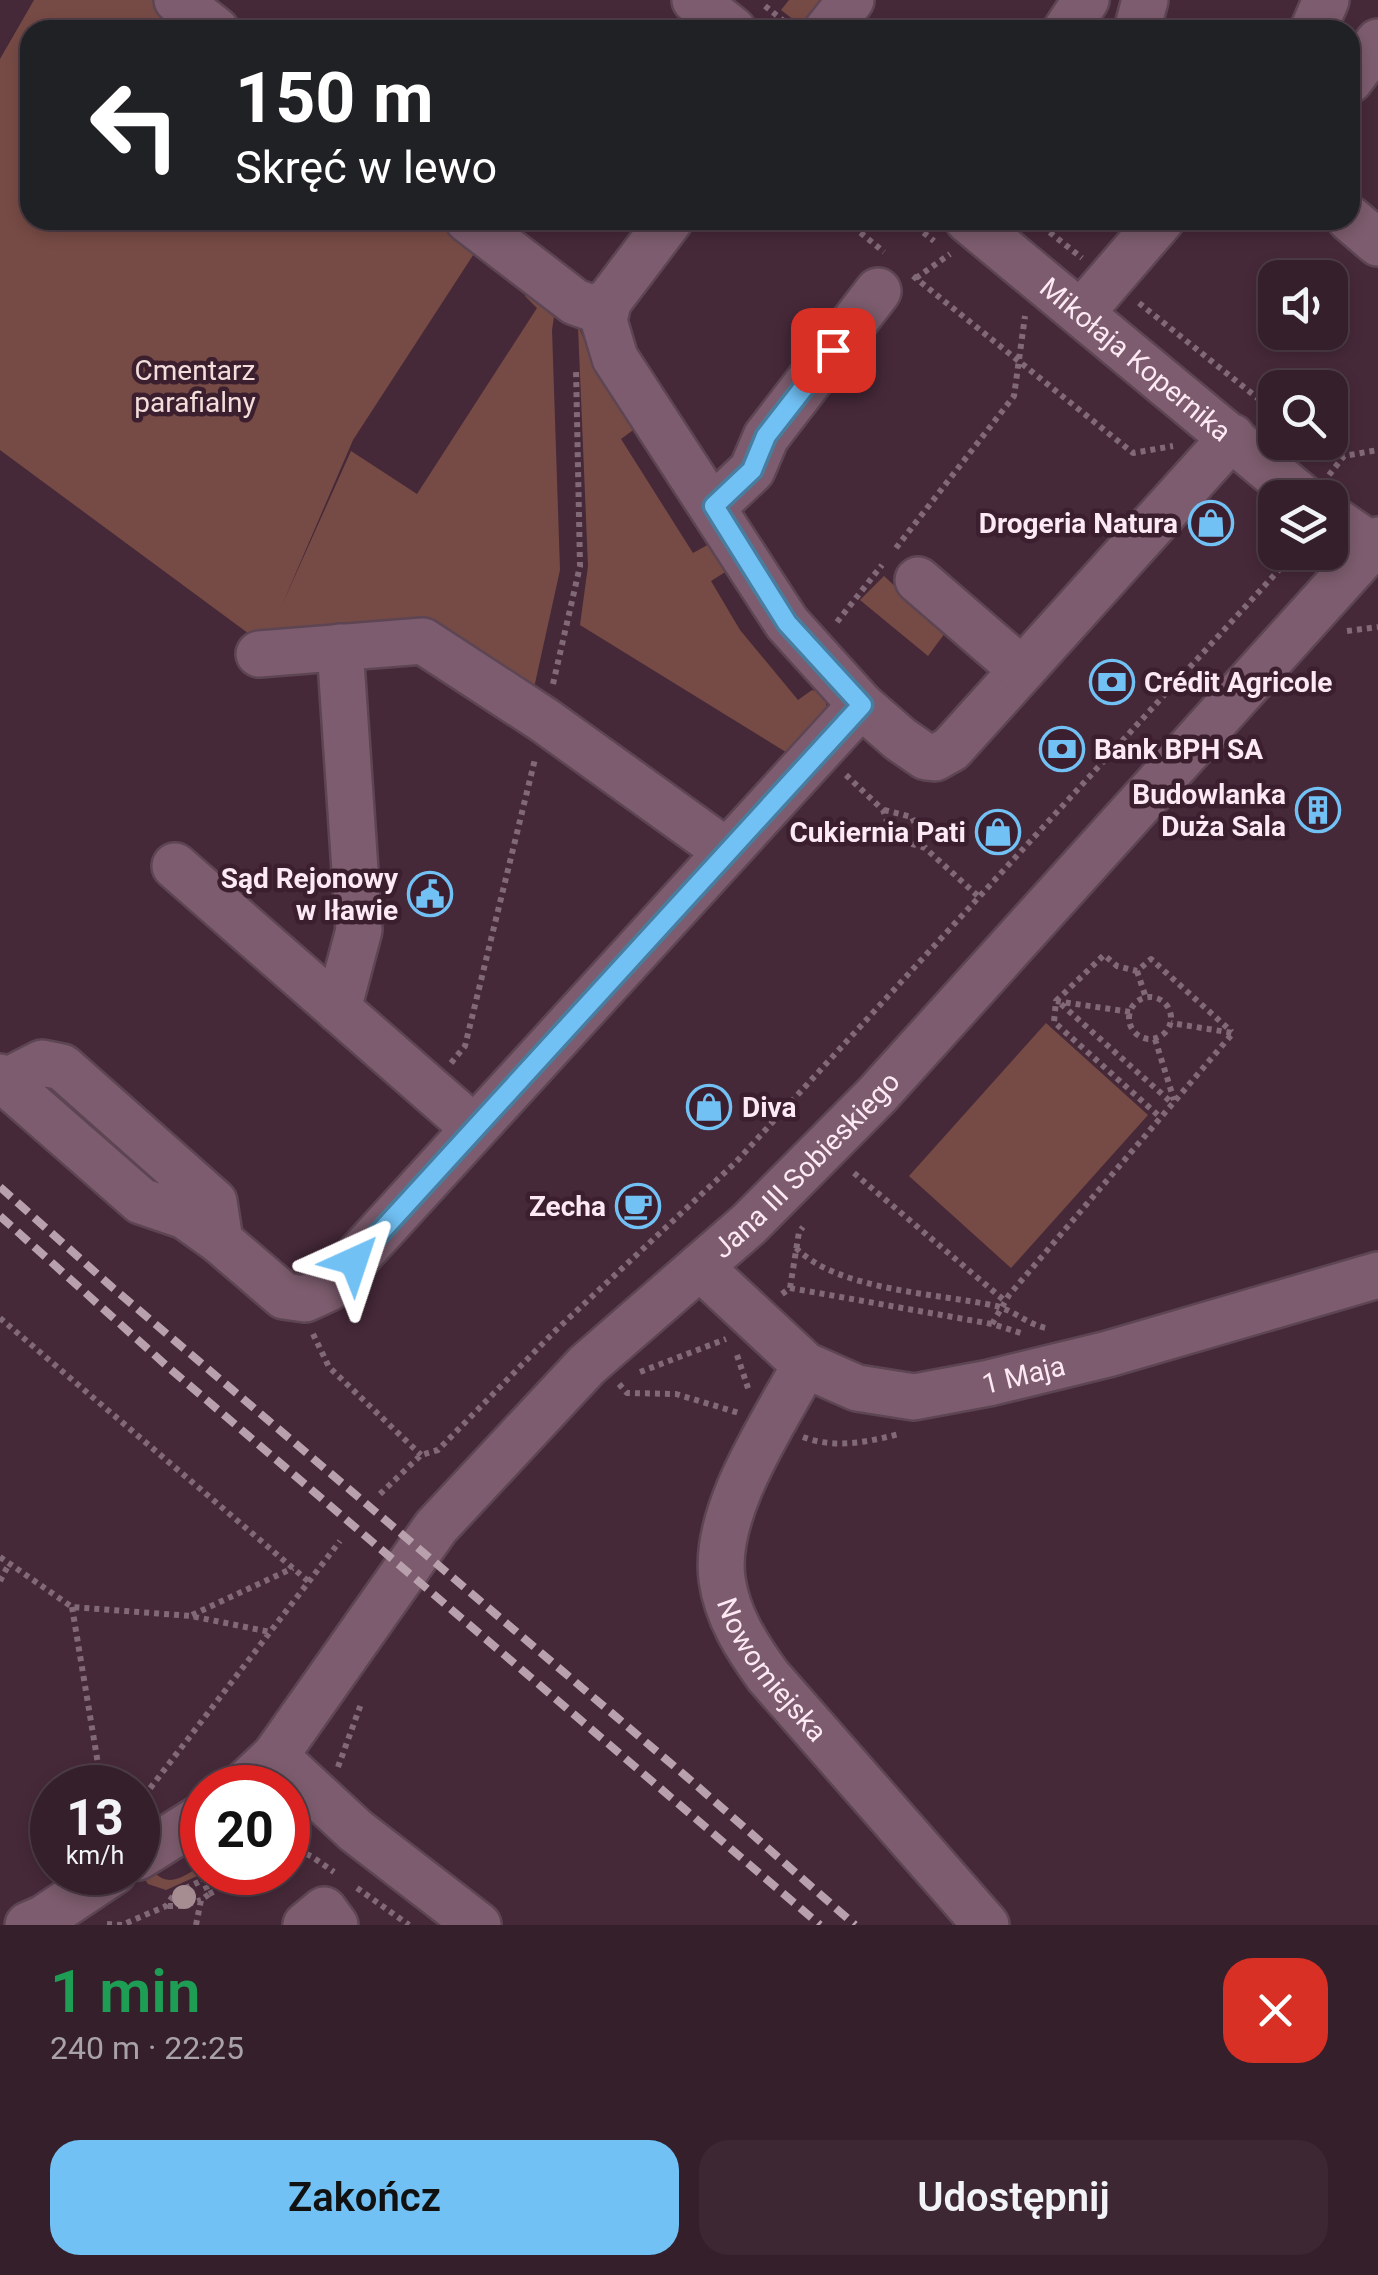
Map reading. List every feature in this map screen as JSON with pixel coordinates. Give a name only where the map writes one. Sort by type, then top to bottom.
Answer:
[{"type":"street","points":[[176,0],[203,20]]},
{"type":"street","points":[[695,0],[720,20]]},
{"type":"street","points":[[836,20],[851,0]]},
{"type":"street","points":[[1360,66],[1378,42]]},
{"type":"street","points":[[483,230],[592,302],[604,321],[615,358],[787,623],[862,705],[900,740],[926,757],[935,758],[951,749],[1232,437]]},
{"type":"street","points":[[592,302],[660,230]]},
{"type":"street","points":[[1095,296],[1152,230]]},
{"type":"street","name":"Mikołaja Kopernika","points":[[959,237],[1095,296],[1232,437],[1292,480]]},
{"type":"street","points":[[714,506],[752,470],[766,436],[896,273]]},
{"type":"street","name":"Mikołaja Kopernika","points":[[1348,523],[1376,546]]},
{"type":"street","name":"Jana III Sobieskiego","points":[[265,1765],[436,1527],[587,1364],[748,1224],[877,1095],[1376,546]]},
{"type":"street","points":[[918,580],[1022,670]]},
{"type":"street","points":[[259,654],[423,640],[544,720],[726,851]]},
{"type":"street","points":[[338,1009],[359,930],[340,647]]},
{"type":"street","points":[[2,1079],[141,1201],[185,1216],[220,1240],[284,1296],[305,1298],[329,1288],[862,705]]},
{"type":"street","points":[[175,866],[474,1128]]},
{"type":"street","name":"1 Maja","points":[[700,1267],[805,1365],[857,1388],[914,1397],[1108,1354],[1378,1275]]},
{"type":"street","name":"Nowomiejska","points":[[805,1365],[742,1486],[729,1520],[722,1576],[728,1604],[744,1642],[768,1676],[986,1925]]},
{"type":"street","points":[[275,1756],[356,1830],[478,1925]]},
{"type":"street","points":[[28,1925],[78,1895]]},
{"type":"street","points":[[306,1925],[324,1910],[335,1925]]},
{"type":"path","points":[[758,0],[783,20]]},
{"type":"path","points":[[854,230],[896,273],[1020,361],[1134,453],[1174,446]]},
{"type":"path","points":[[1042,230],[1095,296],[1258,401]]},
{"type":"path","points":[[896,273],[959,237]]},
{"type":"path","points":[[430,1089],[465,1046],[580,566],[592,302]]},
{"type":"path","points":[[808,647],[839,620],[1014,396],[1025,315]]},
{"type":"path","points":[[1348,455],[1378,450]]},
{"type":"path","points":[[380,1494],[421,1455],[438,1450],[555,1331],[736,1162],[1280,570]]},
{"type":"path","points":[[820,750],[883,810],[893,838],[925,848],[978,896]]},
{"type":"path","points":[[883,810],[912,817],[925,848]]},
{"type":"path","points":[[1137,971],[1117,966],[1104,955],[1058,1002],[1054,1022],[1160,1117]]},
{"type":"path","points":[[1137,971],[1151,959],[1234,1033]]},
{"type":"path","points":[[1137,971],[1146,998]]},
{"type":"path","points":[[1146,998],[1162,1000],[1167,1005],[1171,1023],[1167,1032],[1156,1039],[1142,1038],[1129,1022],[1136,1002],[1146,998]]},
{"type":"path","points":[[1058,1002],[1130,1012]]},
{"type":"path","points":[[1058,1002],[1173,1102]]},
{"type":"path","points":[[1171,1023],[1234,1033]]},
{"type":"path","points":[[992,1324],[1003,1304],[1234,1033]]},
{"type":"path","points":[[1156,1039],[1173,1102]]},
{"type":"path","points":[[854,1173],[1003,1304],[1030,1324],[1058,1331]]},
{"type":"path","points":[[606,1385],[727,1339],[754,1320],[790,1288],[799,1232]]},
{"type":"path","points":[[796,1248],[807,1259],[840,1277],[1003,1304]]},
{"type":"path","points":[[790,1288],[992,1324],[1041,1338]]},
{"type":"path","points":[[305,1298],[313,1336],[330,1367],[421,1455]]},
{"type":"path","points":[[0,1318],[308,1581]]},
{"type":"path","points":[[616,1381],[627,1393],[676,1394],[742,1414],[755,1412]]},
{"type":"path","points":[[160,1775],[340,1541]]},
{"type":"path","points":[[0,1557],[72,1607],[191,1616],[270,1632]]},
{"type":"path","points":[[0,1581],[9,1564]]},
{"type":"path","points":[[191,1616],[293,1568]]},
{"type":"path","points":[[72,1607],[98,1765]]},
{"type":"path","points":[[316,1794],[343,1761],[366,1688]]},
{"type":"path","points":[[166,1906],[180,1891]]},
{"type":"path","points":[[101,1925],[122,1925],[166,1906],[181,1906],[208,1895]]},
{"type":"path","points":[[196,1925],[201,1900]]},
{"type":"green space","name":"Cmentarz parafialny","points":[[34,0],[157,0],[183,20],[22,20]]},
{"type":"green space","points":[[789,0],[826,0],[809,20],[794,20],[781,10]]},
{"type":"green space","name":"Cmentarz parafialny","points":[[20,24],[20,230],[457,230],[479,246],[353,440],[282,605],[351,451],[417,494],[537,308],[525,296],[525,288],[556,303],[552,330],[560,570],[532,697],[426,626],[264,645],[0,450],[0,59]]},
{"type":"green space","points":[[578,326],[604,385],[640,425],[621,439],[693,553],[713,542],[730,569],[711,581],[740,630],[798,700],[812,690],[824,694],[828,713],[789,754],[580,625],[588,566]]},
{"type":"green space","points":[[884,576],[945,633],[928,656],[860,600]]},
{"type":"green space","points":[[1046,1023],[1148,1115],[1011,1268],[909,1176]]},
{"type":"green space","points":[[160,1877],[178,1879],[180,1884],[166,1890],[160,1888]]},
{"type":"railway","points":[[0,1187],[855,1925]]},
{"type":"railway","points":[[0,1216],[168,1367],[820,1925]]},
{"type":"place","name":"Drogeria Natura","points":[[1211,523]]},
{"type":"place","name":"Crédit Agricole","points":[[1112,682]]},
{"type":"place","name":"Bank BPH SA","points":[[1062,749]]},
{"type":"place","name":"Budowlanka Duża Sala","points":[[1318,810]]},
{"type":"place","name":"Cukiernia Pati","points":[[998,832]]},
{"type":"place","name":"Sąd Rejonowy w Iławie","points":[[430,894]]},
{"type":"place","name":"Diva","points":[[709,1107]]},
{"type":"place","name":"Zecha","points":[[638,1206]]},
{"type":"route","points":[[354,1261],[862,705],[787,623],[714,506],[752,470],[766,436],[833,350]]}]
